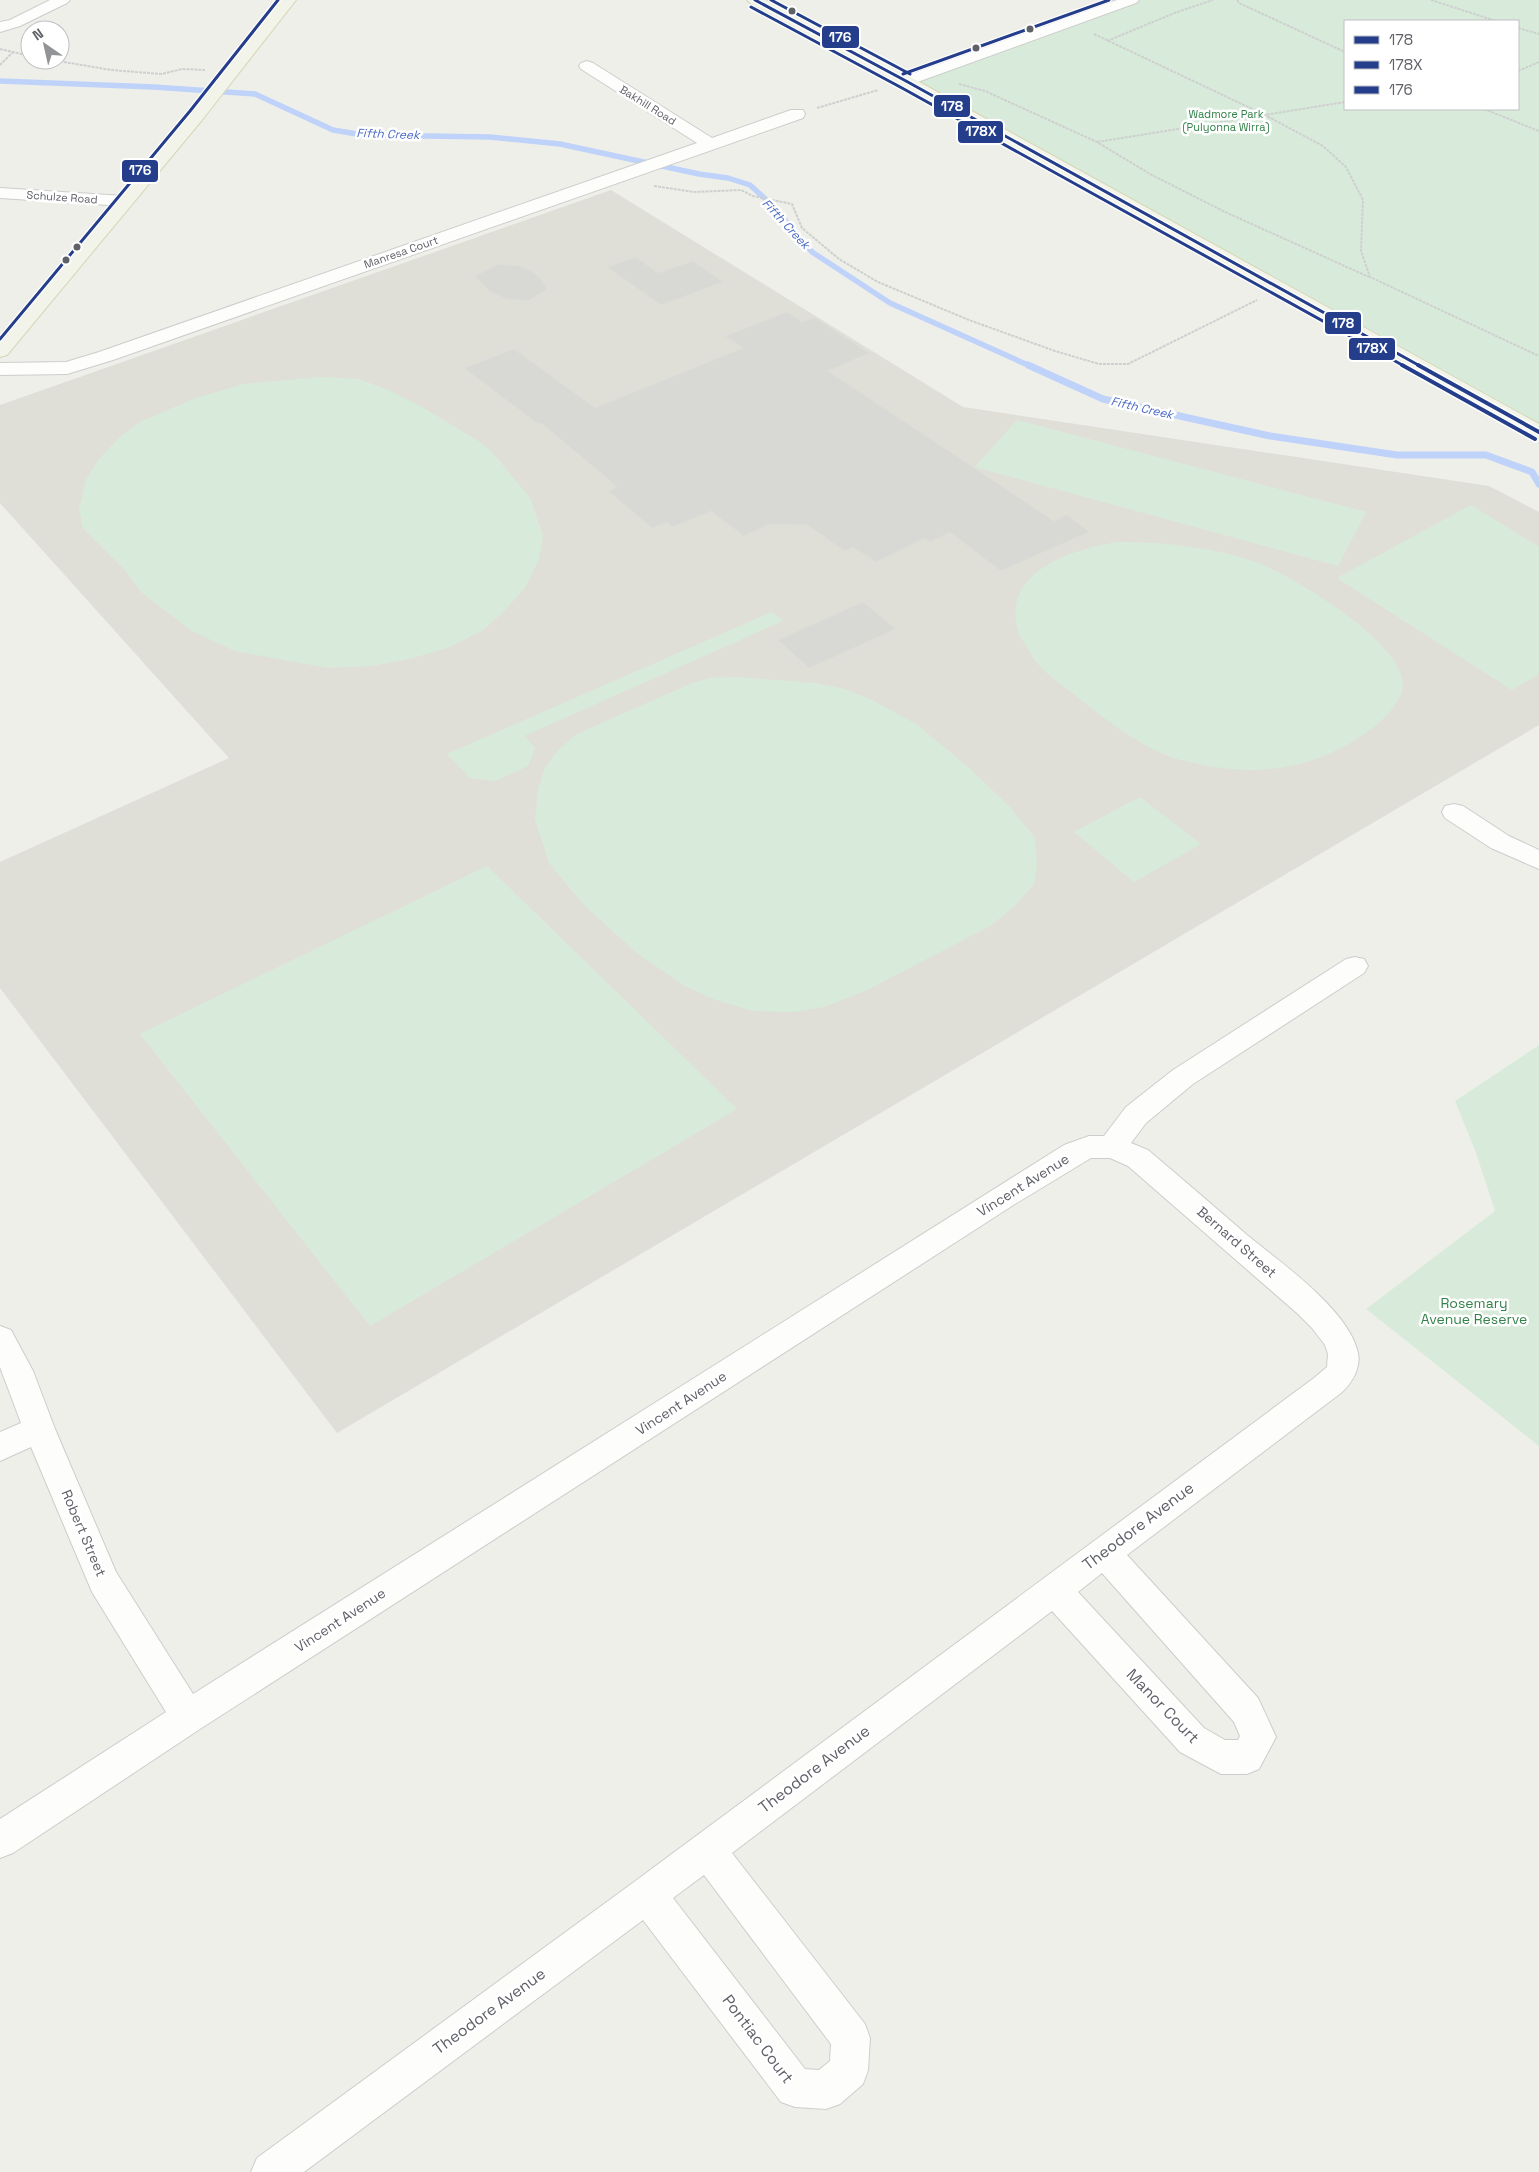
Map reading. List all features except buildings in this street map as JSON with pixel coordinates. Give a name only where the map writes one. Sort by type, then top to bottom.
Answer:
[{"type":"main road","points":[[0,351],[124,201],[273,0]]},
{"type":"main road","points":[[0,325],[105,199],[288,0]]},
{"type":"main road","points":[[755,0],[906,81],[1539,432]]},
{"type":"street","points":[[0,27],[15,23],[62,0]]},
{"type":"street","points":[[906,81],[1131,0]]},
{"type":"street","name":"Bakhill Road","points":[[586,66],[710,144]]},
{"type":"street","name":"Manresa Court","points":[[0,369],[67,368],[797,114]]},
{"type":"street","name":"Schulze Road","points":[[0,193],[124,201]]},
{"type":"street","points":[[1454,812],[1500,842],[1539,860]]},
{"type":"street","points":[[1112,1146],[1136,1115],[1183,1077],[1355,966]]},
{"type":"street","name":"Bernard Street","points":[[1112,1146],[1138,1158],[1309,1306],[1333,1329],[1344,1356]]},
{"type":"street","name":"Vincent Avenue","points":[[0,1840],[188,1717],[1074,1153],[1089,1147],[1112,1146]]},
{"type":"street","name":"Robert Street","points":[[0,1339],[18,1371],[39,1429],[104,1581],[188,1717]]},
{"type":"street","name":"Theodore Avenue","points":[[271,2172],[647,1895],[1307,1401],[1340,1373],[1344,1356]]},
{"type":"street","points":[[0,1447],[39,1429]]},
{"type":"street","name":"Manor Court","points":[[1054,1590],[1192,1740],[1221,1757],[1247,1757],[1259,1737],[1246,1710],[1104,1552]]},
{"type":"street","name":"Pontiac Court","points":[[647,1895],[795,2088],[826,2090],[849,2070],[851,2038],[707,1850]]},
{"type":"path","points":[[1107,41],[1177,12],[1213,0]]},
{"type":"path","points":[[1237,0],[1239,3],[1266,17],[1344,52]]},
{"type":"path","points":[[1431,0],[1493,20]]},
{"type":"path","points":[[1068,23],[1263,114],[1323,146],[1346,167],[1363,200],[1362,250],[1370,277]]},
{"type":"path","points":[[1519,28],[1539,34]]},
{"type":"path","points":[[0,49],[20,54]]},
{"type":"path","points":[[0,65],[12,53]]},
{"type":"path","points":[[1519,71],[1539,62]]},
{"type":"path","points":[[70,63],[111,70],[162,74],[182,69],[209,87]]},
{"type":"path","points":[[925,74],[985,91],[1097,142],[1150,174],[1223,211],[1539,356]]},
{"type":"path","points":[[797,114],[906,81]]},
{"type":"path","points":[[1097,142],[1344,102]]},
{"type":"path","points":[[1486,110],[1539,131]]},
{"type":"path","points":[[636,170],[656,187],[694,192],[741,190],[753,196],[792,204],[802,228],[839,259],[878,282],[969,320],[1055,351],[1099,364],[1128,364],[1280,288]]},
{"type":"shaded area","points":[[611,190],[963,407],[1489,486],[1539,512],[1539,725],[337,1433],[0,988],[0,862],[229,758],[0,503],[0,405]]},
{"type":"green space","name":"Wadmore Park (Pulyonna Wirra)","points":[[1131,0],[1539,0],[1539,432],[906,81]]},
{"type":"green space","points":[[323,377],[358,379],[386,389],[422,407],[491,451],[530,498],[543,536],[539,559],[525,588],[483,630],[450,647],[413,658],[372,666],[328,668],[235,651],[192,631],[141,592],[125,570],[83,528],[79,509],[86,480],[99,459],[120,437],[142,421],[196,398],[244,384]]},
{"type":"green space","points":[[1017,420],[1366,512],[1338,566],[975,467]]},
{"type":"green space","points":[[1471,505],[1539,547],[1539,674],[1512,690],[1337,578]]},
{"type":"green space","points":[[1118,542],[1170,544],[1205,549],[1256,562],[1296,582],[1348,616],[1372,636],[1391,657],[1402,676],[1401,694],[1396,703],[1375,726],[1341,748],[1304,763],[1286,767],[1248,770],[1210,766],[1171,757],[1143,744],[1108,721],[1046,672],[1034,659],[1018,631],[1016,610],[1020,593],[1030,578],[1062,557],[1081,550]]},
{"type":"green space","points":[[772,612],[783,621],[524,736],[535,748],[528,766],[495,781],[470,778],[447,754]]},
{"type":"green space","points":[[737,677],[813,683],[845,689],[872,700],[916,724],[968,767],[1009,806],[1035,838],[1037,866],[1034,884],[1015,906],[990,926],[867,990],[824,1007],[793,1012],[753,1011],[713,999],[685,986],[638,954],[585,906],[549,863],[535,819],[538,791],[544,770],[558,750],[577,734],[690,684],[710,678]]},
{"type":"green space","points":[[1140,797],[1201,844],[1134,882],[1074,832]]},
{"type":"green space","points":[[487,866],[737,1109],[370,1326],[140,1034]]},
{"type":"green space","name":"Rosemary Avenue Reserve","points":[[1539,1045],[1539,1446],[1366,1309],[1495,1211],[1476,1153],[1455,1101]]},
{"type":"waterway","name":"Fifth Creek","points":[[0,81],[154,87],[255,94],[333,130],[363,135],[490,137],[560,144],[699,174],[728,178],[750,185],[773,206],[812,252],[890,303],[1030,366]]},
{"type":"waterway","name":"Fifth Creek","points":[[1028,365],[1103,399],[1270,436],[1397,455],[1486,455],[1532,472],[1539,484]]},
{"type":"transit line","name":"176","points":[[0,339],[190,111],[278,0]]},
{"type":"transit line","name":"178","points":[[755,0],[906,81],[1539,432]]},
{"type":"transit line","name":"176","points":[[771,0],[910,74]]},
{"type":"transit line","name":"176","points":[[903,74],[1109,0]]},
{"type":"transit line","name":"178X","points":[[751,7],[902,88],[1535,439]]}]
